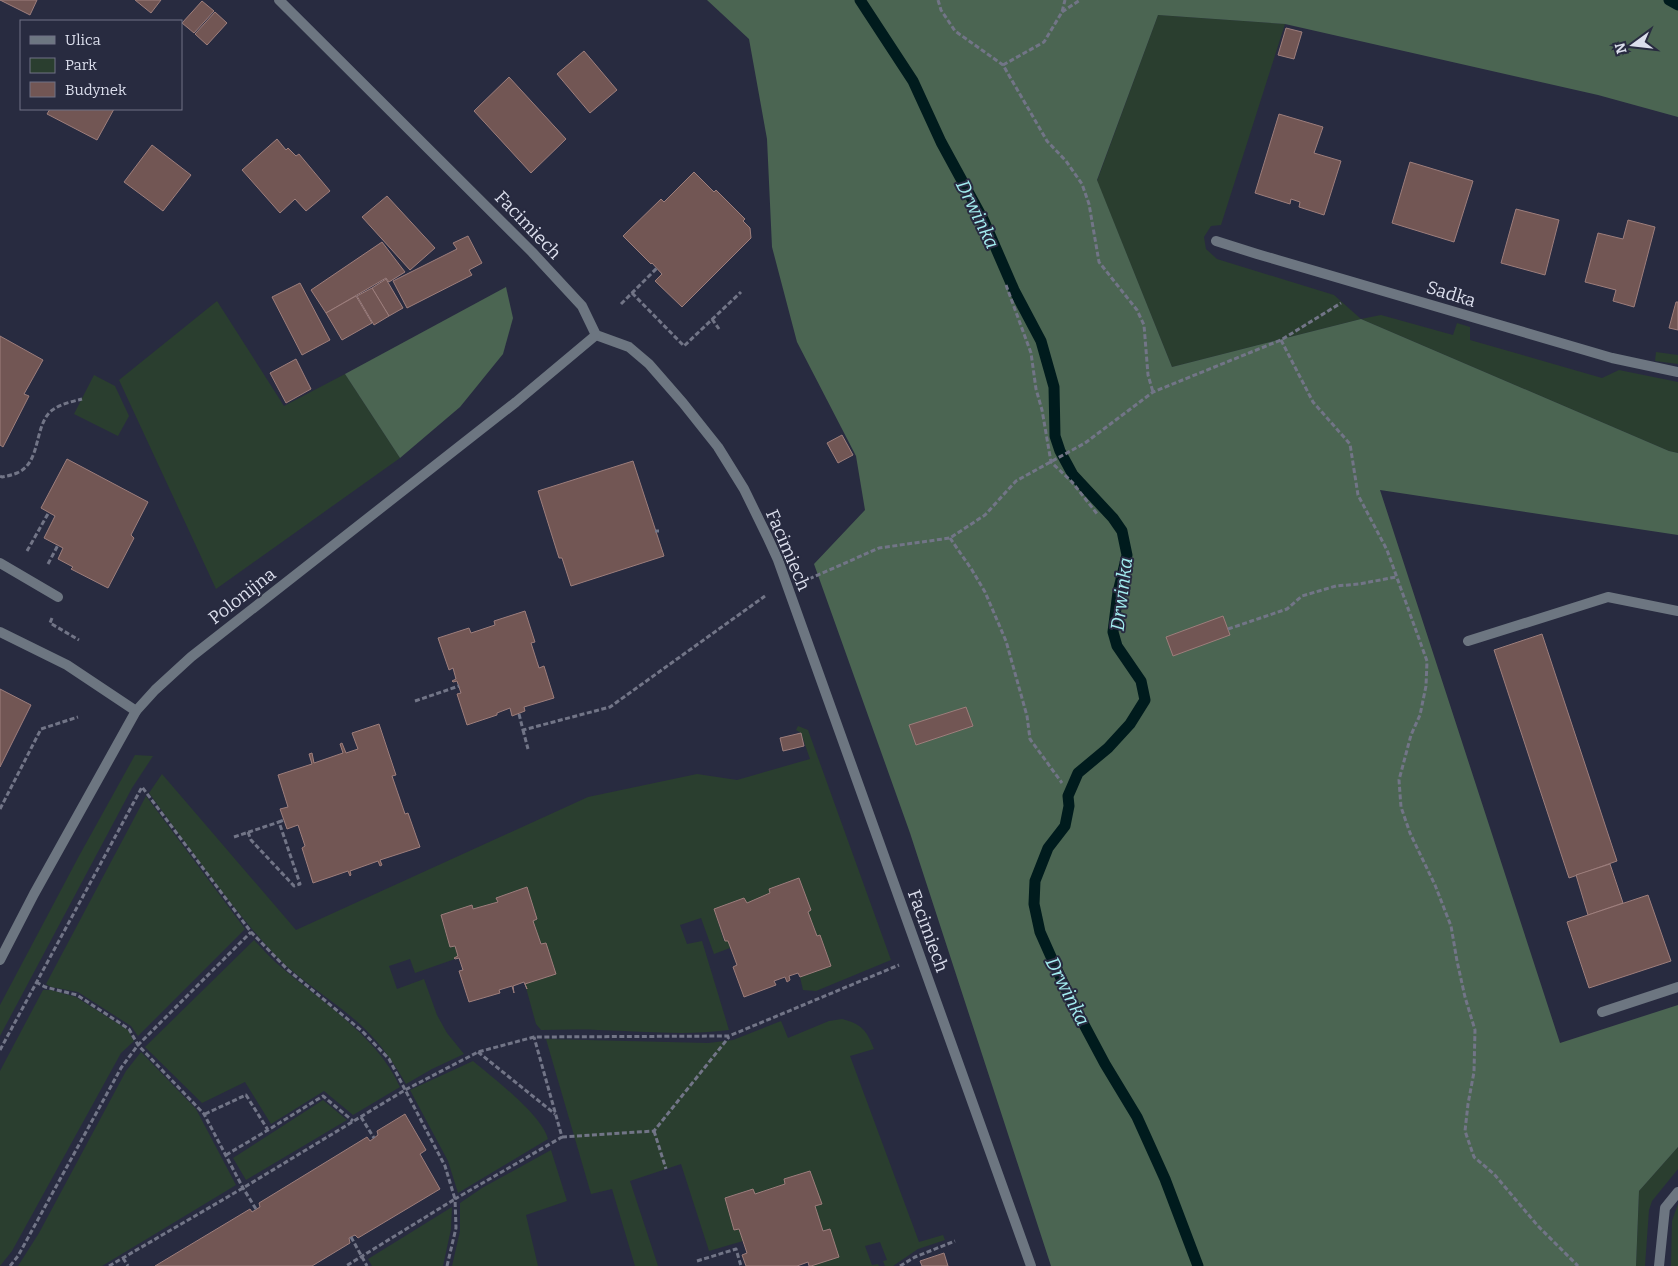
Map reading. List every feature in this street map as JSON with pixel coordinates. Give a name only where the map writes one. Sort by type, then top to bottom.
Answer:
[{"type":"street","name":"Facimiech","points":[[279,0],[532,252],[582,306],[596,335],[629,347],[649,364],[683,402],[718,447],[744,489],[767,536],[788,589],[1031,1266]]},
{"type":"street","name":"Sadka","points":[[1216,241],[1612,358],[1678,372]]},
{"type":"street","name":"Polonijna","points":[[0,960],[34,894],[136,712],[155,690],[191,657],[516,402],[596,335]]},
{"type":"street","points":[[0,563],[58,597]]},
{"type":"street","points":[[1468,641],[1608,598],[1678,611]]},
{"type":"street","points":[[0,632],[67,665],[136,712]]},
{"type":"street","points":[[1602,1012],[1678,987]]},
{"type":"street","points":[[1659,1266],[1665,1208],[1678,1192]]},
{"type":"path","points":[[938,0],[941,10],[955,31],[1003,66],[1046,141],[1066,162],[1082,184],[1089,204],[1099,262],[1137,310],[1144,326],[1148,375],[1153,392]]},
{"type":"path","points":[[1003,66],[1044,42],[1062,12],[1065,0]]},
{"type":"path","points":[[1062,12],[1080,0]]},
{"type":"path","points":[[621,304],[657,268]]},
{"type":"path","points":[[1006,285],[1032,353],[1036,389],[1052,462],[1072,482],[1098,515]]},
{"type":"path","points":[[788,589],[879,548],[950,538],[985,514],[1016,481],[1085,443],[1153,392],[1281,340],[1368,287]]},
{"type":"path","points":[[632,293],[684,346],[740,292]]},
{"type":"path","points":[[712,319],[719,329]]},
{"type":"path","points":[[1281,340],[1313,402],[1350,444],[1358,495],[1387,550],[1427,661],[1426,686],[1420,714],[1411,734],[1399,780],[1401,807],[1410,833],[1435,885],[1451,926],[1456,961],[1475,1030],[1474,1072],[1465,1132],[1474,1156],[1494,1174],[1538,1226],[1578,1266]]},
{"type":"path","points":[[0,476],[19,472],[27,465],[34,453],[43,423],[49,413],[59,406],[82,399]]},
{"type":"path","points":[[26,552],[48,512]]},
{"type":"path","points":[[950,538],[985,592],[1006,641],[1027,716],[1030,739],[1062,783]]},
{"type":"path","points":[[48,565],[58,545]]},
{"type":"path","points":[[1228,629],[1287,609],[1302,596],[1336,586],[1396,577]]},
{"type":"path","points":[[523,730],[610,707],[765,596]]},
{"type":"path","points":[[416,701],[459,686]]},
{"type":"path","points":[[519,714],[528,749]]},
{"type":"path","points":[[0,809],[41,729],[78,716]]},
{"type":"path","points":[[0,1050],[142,787],[250,932],[288,970],[362,1031],[389,1059],[445,1166],[455,1199],[456,1228],[447,1266]]},
{"type":"path","points":[[234,837],[284,820]]},
{"type":"path","points":[[248,832],[251,840],[294,886],[300,884],[279,822]]},
{"type":"path","points":[[10,1266],[18,1256],[121,1068],[138,1045],[250,932]]},
{"type":"path","points":[[109,1266],[405,1090],[478,1052],[534,1037],[729,1036],[902,963]]},
{"type":"path","points":[[36,982],[45,987],[78,995],[130,1029],[138,1045],[204,1114],[256,1209]]},
{"type":"path","points":[[346,1266],[455,1199],[562,1138],[654,1131],[729,1036]]},
{"type":"path","points":[[534,1037],[562,1138]]},
{"type":"path","points":[[478,1052],[555,1114]]},
{"type":"path","points":[[204,1114],[246,1095],[268,1130]]},
{"type":"path","points":[[226,1155],[323,1096],[353,1121]]},
{"type":"path","points":[[361,1117],[374,1138]]},
{"type":"path","points":[[654,1131],[666,1169]]},
{"type":"path","points":[[351,1237],[367,1266]]},
{"type":"path","points":[[900,1266],[915,1257],[954,1242]]},
{"type":"path","points":[[698,1261],[736,1249],[741,1266]]},
{"type":"path","points":[[123,1258],[128,1266]]},
{"type":"green space","points":[[707,0],[1678,0],[1678,117],[1598,95],[1285,24],[1158,15],[1097,180],[1172,367],[1361,319],[1669,451],[1678,453],[1678,535],[1380,490],[1560,1043],[1678,1005],[1678,1147],[1639,1191],[1636,1266],[1051,1266],[910,833],[814,564],[865,510],[856,456],[797,342],[772,247],[767,139],[749,39]]},
{"type":"green space","points":[[1158,15],[1285,24],[1221,225],[1211,226],[1204,237],[1206,249],[1217,259],[1334,295],[1361,319],[1172,367],[1097,181]]},
{"type":"green space","points":[[506,287],[513,318],[503,354],[460,407],[400,458],[345,374]]},
{"type":"green space","points":[[217,301],[284,406],[345,374],[400,458],[216,589],[119,380]]},
{"type":"green space","points":[[1381,315],[1453,335],[1457,323],[1470,327],[1470,340],[1602,378],[1619,370],[1678,382],[1678,453],[1669,451],[1361,319]]},
{"type":"green space","points":[[1656,352],[1678,355],[1678,364],[1655,361]]},
{"type":"green space","points":[[94,375],[115,386],[129,416],[118,436],[74,414]]},
{"type":"green space","points":[[798,726],[808,730],[891,960],[816,991],[803,990],[800,977],[831,966],[820,935],[817,936],[808,912],[811,910],[799,878],[769,889],[770,893],[747,903],[744,898],[714,909],[724,941],[728,941],[730,948],[714,954],[701,918],[680,925],[687,944],[702,941],[729,1030],[680,1033],[541,1030],[536,1024],[525,984],[556,974],[546,943],[541,944],[533,921],[537,919],[527,887],[496,898],[498,902],[473,909],[472,905],[441,915],[450,947],[455,946],[458,956],[455,959],[415,973],[410,959],[389,966],[397,989],[424,979],[437,1015],[447,1033],[464,1054],[406,1084],[387,1055],[365,1029],[287,967],[259,938],[210,876],[149,793],[162,774],[296,930],[588,797],[697,774],[737,780],[810,759],[801,733],[796,730]]},
{"type":"green space","points":[[135,755],[153,756],[132,788],[0,1036],[0,1005]]},
{"type":"green space","points":[[146,796],[245,929],[138,1036],[131,1026],[78,992],[51,987],[46,984]]},
{"type":"green space","points":[[254,940],[277,964],[348,1021],[363,1036],[378,1052],[400,1087],[353,1115],[324,1091],[271,1124],[245,1082],[202,1103],[145,1047]]},
{"type":"green space","points":[[43,990],[51,990],[76,997],[128,1030],[134,1041],[121,1053],[12,1251],[0,1266],[0,1071]]},
{"type":"green space","points":[[842,1019],[854,1023],[863,1029],[874,1049],[850,1056],[919,1242],[943,1235],[945,1240],[918,1249],[893,1266],[885,1266],[883,1261],[887,1260],[880,1242],[865,1246],[872,1265],[878,1264],[879,1266],[811,1266],[838,1257],[829,1229],[823,1231],[815,1206],[821,1204],[810,1171],[784,1179],[785,1184],[755,1194],[752,1189],[725,1198],[734,1229],[739,1229],[743,1241],[709,1251],[681,1164],[630,1181],[658,1266],[635,1266],[612,1189],[591,1194],[546,1039],[708,1043],[733,1040],[781,1021],[788,1038],[829,1021]]},
{"type":"green space","points":[[141,1052],[196,1109],[236,1185],[102,1266],[18,1266],[39,1233],[126,1071]]},
{"type":"green space","points":[[473,1061],[527,1108],[544,1129],[548,1139],[458,1193],[448,1161],[410,1090]]},
{"type":"green space","points":[[323,1100],[347,1120],[246,1180],[233,1158]]},
{"type":"green space","points":[[1678,1147],[1678,1169],[1652,1201],[1649,1210],[1645,1266],[1636,1266],[1639,1191]]},
{"type":"green space","points":[[551,1150],[567,1201],[526,1215],[538,1266],[452,1266],[460,1231],[460,1203],[482,1188]]},
{"type":"green space","points":[[1678,1204],[1678,1266],[1671,1266],[1672,1221]]},
{"type":"green space","points":[[452,1207],[451,1229],[443,1266],[372,1266],[368,1259]]},
{"type":"building","points":[[0,0],[37,0],[30,15]]},
{"type":"building","points":[[135,0],[161,0],[151,13]]},
{"type":"building","points":[[202,1],[214,11],[194,33],[182,23]]},
{"type":"building","points":[[215,12],[227,23],[207,45],[195,34]]},
{"type":"building","points":[[1286,28],[1302,32],[1294,59],[1278,55]]},
{"type":"building","points":[[584,51],[617,90],[590,113],[557,74]]},
{"type":"building","points":[[509,77],[566,139],[531,173],[474,111]]},
{"type":"building","points":[[49,110],[113,110],[97,140],[47,114]]},
{"type":"building","points":[[1279,114],[1323,127],[1314,153],[1341,161],[1324,215],[1299,207],[1300,202],[1291,199],[1290,204],[1255,193]]},
{"type":"building","points":[[277,139],[286,150],[288,148],[296,156],[299,154],[330,191],[306,211],[295,199],[280,213],[242,170]]},
{"type":"building","points":[[152,145],[191,175],[163,211],[124,182]]},
{"type":"building","points":[[1410,162],[1473,181],[1454,242],[1392,223]]},
{"type":"building","points":[[694,172],[714,192],[716,190],[745,219],[743,221],[750,228],[751,238],[682,307],[655,281],[662,274],[623,236],[661,199],[664,202]]},
{"type":"building","points":[[387,196],[435,248],[410,270],[362,217]]},
{"type":"building","points":[[1516,209],[1559,220],[1545,275],[1501,263]]},
{"type":"building","points":[[1628,220],[1655,227],[1634,307],[1613,301],[1616,290],[1585,282],[1598,233],[1623,239]]},
{"type":"building","points":[[468,236],[482,263],[469,270],[472,275],[407,308],[393,281],[457,249],[453,243]]},
{"type":"building","points":[[382,242],[405,272],[389,282],[386,278],[326,313],[311,290]]},
{"type":"building","points":[[386,279],[403,308],[389,316],[372,288]]},
{"type":"building","points":[[300,283],[330,340],[302,355],[272,297]]},
{"type":"building","points":[[372,288],[389,316],[374,325],[357,296]]},
{"type":"building","points":[[356,296],[372,323],[342,340],[326,313]]},
{"type":"building","points":[[1676,302],[1678,302],[1678,330],[1669,328]]},
{"type":"building","points":[[0,336],[43,360],[24,394],[29,396],[3,447],[0,445]]},
{"type":"building","points":[[296,359],[311,389],[286,403],[270,373]]},
{"type":"building","points":[[842,435],[853,455],[838,463],[827,443]]},
{"type":"building","points":[[67,459],[148,502],[131,535],[134,538],[108,588],[71,569],[73,567],[58,559],[63,548],[44,538],[55,516],[41,508]]},
{"type":"building","points":[[633,461],[664,556],[571,586],[562,558],[559,558],[538,491]]},
{"type":"building","points":[[525,611],[535,642],[531,643],[539,668],[544,666],[554,698],[524,707],[525,711],[512,716],[510,708],[497,713],[497,715],[467,725],[457,694],[461,693],[457,681],[452,681],[456,679],[453,668],[449,670],[438,638],[469,628],[471,633],[495,625],[494,621]]},
{"type":"building","points":[[1223,616],[1230,635],[1173,656],[1166,637]]},
{"type":"building","points":[[1542,634],[1617,861],[1569,878],[1494,650]]},
{"type":"building","points":[[0,689],[31,705],[0,767]]},
{"type":"building","points":[[966,707],[973,726],[916,745],[909,725]]},
{"type":"building","points":[[379,724],[396,775],[392,776],[405,814],[408,813],[420,847],[380,860],[382,865],[380,866],[378,861],[350,871],[350,876],[348,871],[313,883],[302,848],[305,846],[298,825],[287,829],[280,809],[288,807],[278,775],[312,764],[309,754],[312,753],[314,763],[343,753],[340,744],[342,743],[346,753],[358,749],[352,733]]},
{"type":"building","points":[[801,733],[804,746],[783,751],[780,738]]},
{"type":"building","points":[[1610,864],[1623,903],[1588,915],[1576,875]]},
{"type":"building","points":[[799,878],[811,910],[808,912],[817,936],[820,935],[831,966],[800,977],[798,973],[789,976],[790,980],[787,982],[785,977],[774,981],[776,985],[744,997],[733,967],[737,965],[728,941],[725,941],[714,909],[744,898],[747,903],[770,893],[769,889]]},
{"type":"building","points":[[527,887],[537,919],[533,921],[541,944],[546,943],[556,974],[525,984],[527,989],[524,982],[513,986],[514,993],[512,986],[499,990],[500,993],[469,1002],[459,971],[463,970],[459,958],[454,958],[458,956],[455,946],[450,947],[441,915],[472,905],[473,909],[498,902],[496,898]]},
{"type":"building","points":[[1648,895],[1671,961],[1589,988],[1567,922]]},
{"type":"building","points":[[405,1114],[426,1150],[420,1154],[440,1189],[358,1238],[355,1235],[349,1238],[350,1243],[312,1266],[155,1266],[250,1209],[252,1212],[260,1207],[259,1203],[367,1137],[370,1141],[378,1135],[377,1131]]},
{"type":"building","points":[[810,1171],[822,1204],[815,1206],[823,1231],[830,1229],[839,1257],[811,1266],[809,1266],[808,1262],[797,1266],[746,1266],[742,1255],[747,1253],[739,1229],[734,1230],[725,1198],[753,1189],[755,1194],[785,1184],[784,1179]]},
{"type":"building","points":[[944,1253],[948,1266],[922,1266],[920,1261]]},
{"type":"waterway","name":"Drwinka","points":[[860,0],[913,81],[941,142],[984,221],[1014,290],[1041,341],[1054,387],[1055,436],[1060,451],[1073,475],[1113,518],[1122,531],[1127,555],[1118,592],[1113,632],[1117,646],[1141,681],[1145,700],[1130,724],[1108,748],[1078,773],[1068,796],[1069,806],[1065,826],[1048,848],[1035,881],[1034,904],[1040,932],[1052,959],[1073,1004],[1105,1064],[1137,1117],[1165,1179],[1198,1266]]},
{"type":"waterway","points":[[1669,0],[1678,5]]}]
